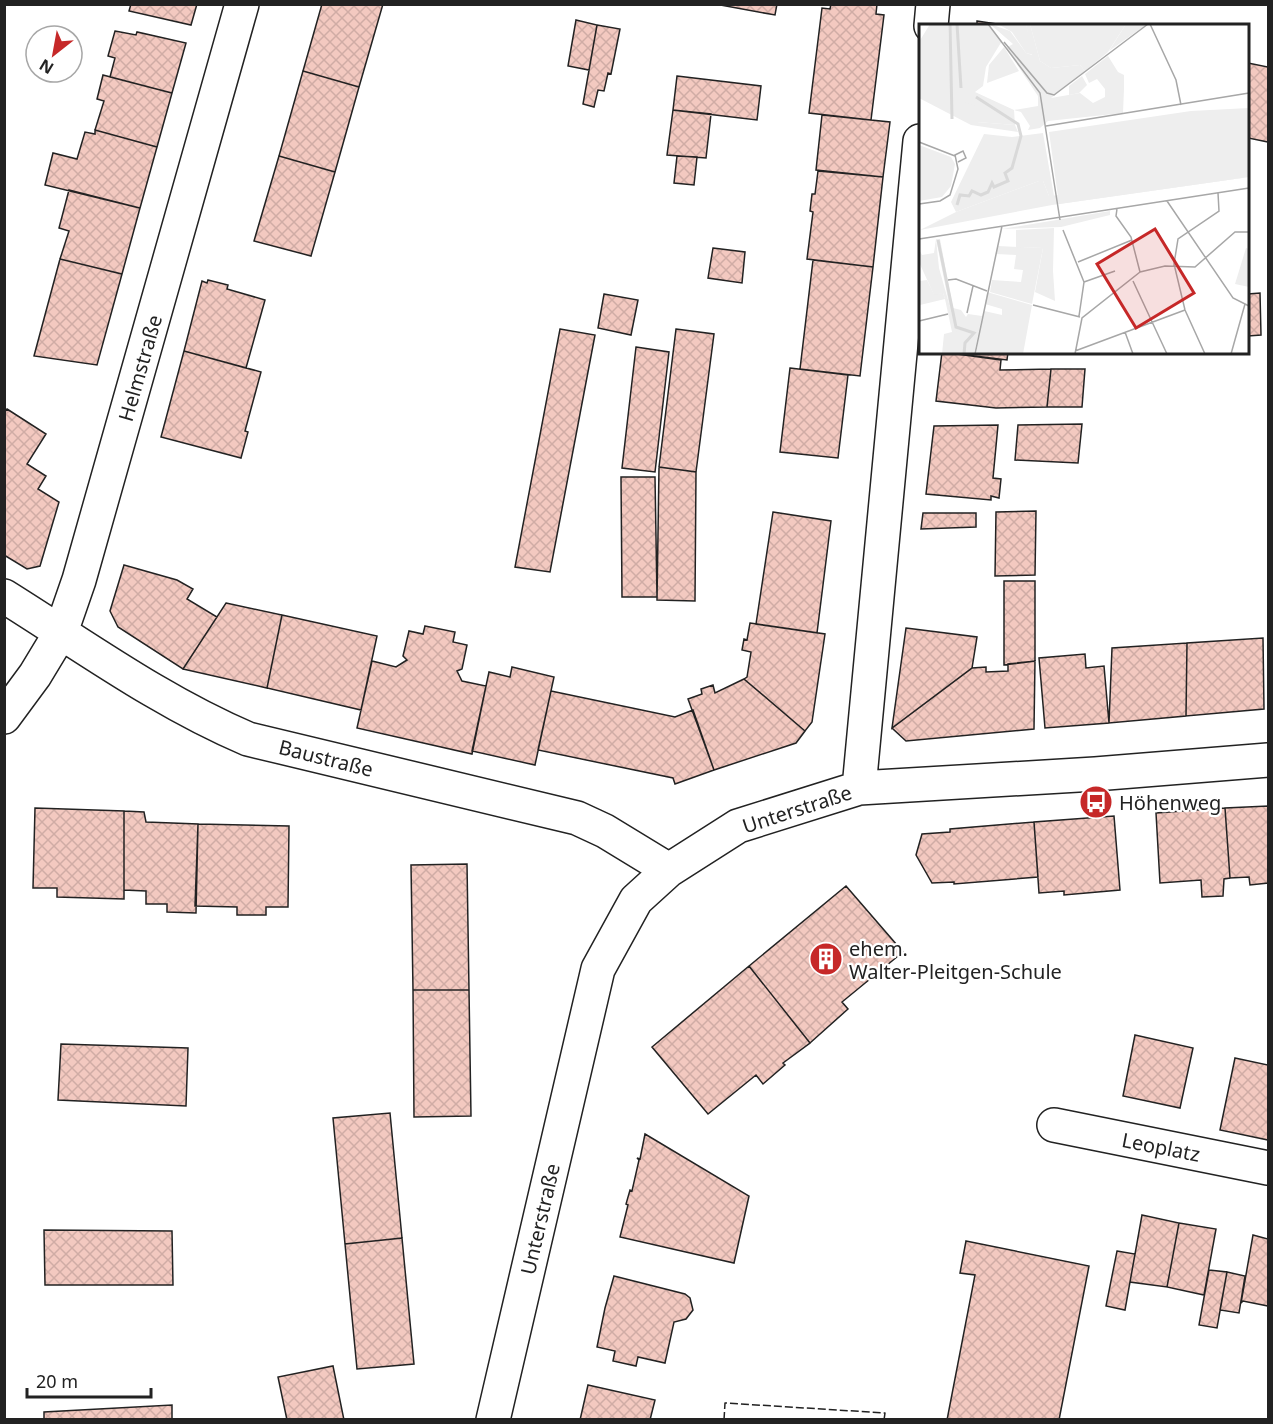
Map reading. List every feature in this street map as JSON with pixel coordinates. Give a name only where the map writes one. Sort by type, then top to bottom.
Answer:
[{"type":"street","name":"Helmstraße","points":[[4,717],[35,675],[62,632],[79,580],[242,4]]},
{"type":"street","points":[[932,24],[933,4]]},
{"type":"street","points":[[859,788],[919,162]]},
{"type":"street","name":"Baustraße","points":[[4,596],[206,722],[248,739],[577,818],[605,831],[669,870]]},
{"type":"street","name":"Unterstraße","points":[[493,1419],[598,969],[636,900],[669,870],[738,826],[859,788],[1095,774],[1269,760]]},
{"type":"street","name":"Leoplatz","points":[[1054,1125],[1269,1168]]},
{"type":"building","points":[[131,4],[197,4],[191,25],[129,11]]},
{"type":"building","points":[[322,4],[383,4],[359,87],[303,71]]},
{"type":"building","points":[[715,4],[777,4],[775,15]]},
{"type":"building","points":[[831,4],[877,4],[876,14],[884,15],[871,120],[809,113],[822,8],[830,9]]},
{"type":"building","points":[[576,20],[597,25],[589,70],[568,66]]},
{"type":"building","points":[[977,21],[997,24],[977,24]]},
{"type":"building","points":[[597,25],[620,29],[611,74],[608,73],[604,91],[598,90],[594,107],[583,104]]},
{"type":"building","points":[[115,31],[136,35],[137,32],[186,43],[172,93],[110,77],[115,58],[108,56]]},
{"type":"building","points":[[1249,63],[1268,67],[1268,142],[1249,138]]},
{"type":"building","points":[[303,71],[359,87],[335,172],[279,156]]},
{"type":"building","points":[[103,75],[172,93],[157,147],[95,130],[104,101],[97,99]]},
{"type":"building","points":[[677,76],[761,86],[757,120],[673,110]]},
{"type":"building","points":[[673,110],[711,114],[706,158],[667,155]]},
{"type":"building","points":[[822,115],[890,122],[883,177],[816,170]]},
{"type":"building","points":[[95,130],[157,147],[140,208],[45,185],[53,153],[77,159],[85,132],[95,134]]},
{"type":"building","points":[[279,156],[335,172],[311,256],[254,241]]},
{"type":"building","points":[[677,156],[697,157],[694,185],[674,183]]},
{"type":"building","points":[[818,171],[883,177],[873,267],[807,259],[813,212],[810,211],[812,194],[815,194]]},
{"type":"building","points":[[69,190],[140,208],[122,274],[60,259],[69,231],[59,228]]},
{"type":"building","points":[[713,248],[745,252],[742,283],[708,278]]},
{"type":"building","points":[[60,259],[122,274],[97,365],[34,356]]},
{"type":"building","points":[[813,260],[873,267],[860,376],[800,369]]},
{"type":"building","points":[[208,280],[228,285],[227,289],[265,300],[246,368],[184,351],[202,281],[207,283]]},
{"type":"building","points":[[1260,293],[1261,335],[1249,336],[1249,294]]},
{"type":"building","points":[[604,294],[638,300],[631,335],[598,328]]},
{"type":"building","points":[[560,329],[595,335],[550,572],[515,567]]},
{"type":"building","points":[[676,329],[714,334],[696,472],[659,467]]},
{"type":"building","points":[[636,347],[669,352],[655,472],[622,468]]},
{"type":"building","points":[[184,351],[261,372],[245,431],[248,432],[241,458],[161,437]]},
{"type":"building","points":[[942,354],[1001,360],[1000,370],[1051,369],[1047,407],[996,408],[936,401]]},
{"type":"building","points":[[959,354],[1008,354],[1007,360]]},
{"type":"building","points":[[790,368],[848,375],[838,458],[780,452]]},
{"type":"building","points":[[1051,369],[1085,369],[1082,407],[1047,407]]},
{"type":"building","points":[[7,409],[46,434],[27,464],[46,476],[38,489],[59,502],[40,566],[27,569],[4,555],[4,413]]},
{"type":"building","points":[[1082,424],[1078,463],[1015,460],[1018,425]]},
{"type":"building","points":[[998,425],[993,478],[1001,479],[999,498],[991,496],[991,500],[926,494],[934,426]]},
{"type":"building","points":[[659,467],[696,472],[695,601],[657,600]]},
{"type":"building","points":[[621,477],[655,477],[657,597],[622,597]]},
{"type":"building","points":[[1036,511],[1035,575],[995,576],[996,512]]},
{"type":"building","points":[[773,512],[831,521],[817,633],[756,624]]},
{"type":"building","points":[[923,513],[976,513],[976,527],[921,529]]},
{"type":"building","points":[[124,565],[177,580],[193,589],[187,599],[217,617],[183,669],[118,627],[110,611]]},
{"type":"building","points":[[1004,581],[1035,581],[1035,661],[1004,665]]},
{"type":"building","points":[[226,603],[282,615],[267,688],[183,669]]},
{"type":"building","points":[[282,615],[377,636],[361,710],[267,688]]},
{"type":"building","points":[[750,623],[825,634],[812,722],[805,731],[744,679],[747,677],[751,652],[742,650],[744,639],[747,640]]},
{"type":"building","points":[[425,626],[455,632],[453,642],[467,645],[462,669],[457,671],[462,681],[486,686],[472,754],[357,728],[372,661],[396,667],[407,660],[403,656],[409,631],[423,634]]},
{"type":"building","points":[[906,628],[977,637],[972,668],[892,728]]},
{"type":"building","points":[[1263,638],[1264,709],[1186,716],[1187,643]]},
{"type":"building","points":[[1187,643],[1186,716],[1109,723],[1112,648]]},
{"type":"building","points":[[1085,654],[1086,668],[1104,666],[1109,723],[1045,728],[1039,658]]},
{"type":"building","points":[[1035,661],[1034,729],[906,741],[892,728],[972,668],[986,667],[986,672],[1008,671],[1008,664]]},
{"type":"building","points":[[512,667],[554,677],[535,765],[472,751],[489,672],[510,677]]},
{"type":"building","points":[[744,679],[805,731],[796,743],[714,770],[688,699],[702,694],[701,689],[713,685],[715,693]]},
{"type":"building","points":[[551,691],[675,717],[693,710],[714,770],[675,784],[673,778],[538,750]]},
{"type":"building","points":[[1268,806],[1268,883],[1250,885],[1249,877],[1230,878],[1225,808]]},
{"type":"building","points":[[35,808],[124,811],[124,899],[57,897],[57,888],[33,888]]},
{"type":"building","points":[[1225,808],[1230,878],[1224,879],[1223,896],[1202,897],[1201,880],[1160,883],[1156,813]]},
{"type":"building","points":[[124,811],[144,812],[146,822],[198,824],[196,913],[167,912],[167,904],[146,904],[146,891],[124,890]]},
{"type":"building","points":[[1114,816],[1120,890],[1064,895],[1064,891],[1039,893],[1034,822]]},
{"type":"building","points":[[1034,822],[1038,877],[954,884],[954,882],[932,883],[916,855],[922,834],[950,832],[950,829]]},
{"type":"building","points":[[198,824],[289,826],[288,907],[266,907],[266,915],[237,915],[237,907],[195,906]]},
{"type":"building","points":[[467,864],[469,990],[413,990],[411,865]]},
{"type":"building","name":"ehem. Walter-Pleitgen-Schule","points":[[846,886],[903,952],[842,1002],[848,1009],[810,1043],[749,966]]},
{"type":"building","points":[[749,966],[810,1043],[783,1063],[785,1065],[763,1084],[756,1075],[708,1114],[652,1047]]},
{"type":"building","points":[[413,990],[469,990],[471,1116],[414,1117]]},
{"type":"building","points":[[1135,1035],[1193,1048],[1180,1108],[1123,1096]]},
{"type":"building","points":[[61,1044],[188,1048],[186,1106],[58,1100]]},
{"type":"building","points":[[1235,1058],[1268,1065],[1268,1140],[1220,1130]]},
{"type":"building","points":[[390,1113],[402,1238],[345,1244],[333,1118]]},
{"type":"building","points":[[645,1134],[749,1196],[734,1263],[620,1237],[628,1205],[626,1204],[630,1190],[632,1191],[639,1160],[637,1158],[640,1159]]},
{"type":"building","points":[[1142,1215],[1179,1223],[1167,1287],[1130,1282]]},
{"type":"building","points":[[1179,1223],[1216,1229],[1204,1295],[1167,1287]]},
{"type":"building","points":[[44,1230],[172,1231],[173,1285],[45,1285]]},
{"type":"building","points":[[1253,1235],[1268,1239],[1268,1306],[1243,1301],[1241,1303]]},
{"type":"building","points":[[402,1238],[414,1364],[357,1369],[345,1244]]},
{"type":"building","points":[[966,1241],[1089,1266],[1059,1420],[947,1420],[975,1275],[960,1273]]},
{"type":"building","points":[[1117,1251],[1135,1254],[1125,1310],[1106,1306]]},
{"type":"building","points":[[1209,1270],[1227,1272],[1217,1328],[1199,1325]]},
{"type":"building","points":[[1227,1272],[1245,1276],[1239,1313],[1220,1310]]},
{"type":"building","points":[[614,1276],[685,1294],[690,1298],[693,1310],[686,1319],[674,1322],[665,1363],[638,1357],[636,1366],[613,1361],[615,1351],[597,1347]]},
{"type":"building","points":[[333,1366],[344,1420],[287,1420],[278,1377]]},
{"type":"building","points":[[588,1385],[655,1400],[650,1420],[580,1420]]},
{"type":"building","points":[[172,1405],[172,1420],[44,1420],[44,1412]]},
{"type":"fence","points":[[724,1420],[725,1403],[885,1413],[884,1420]]},
{"type":"place","name":"Höhenweg","points":[[1096,802]]},
{"type":"place","name":"ehem. Walter-Pleitgen-Schule","points":[[826,959]]}]
